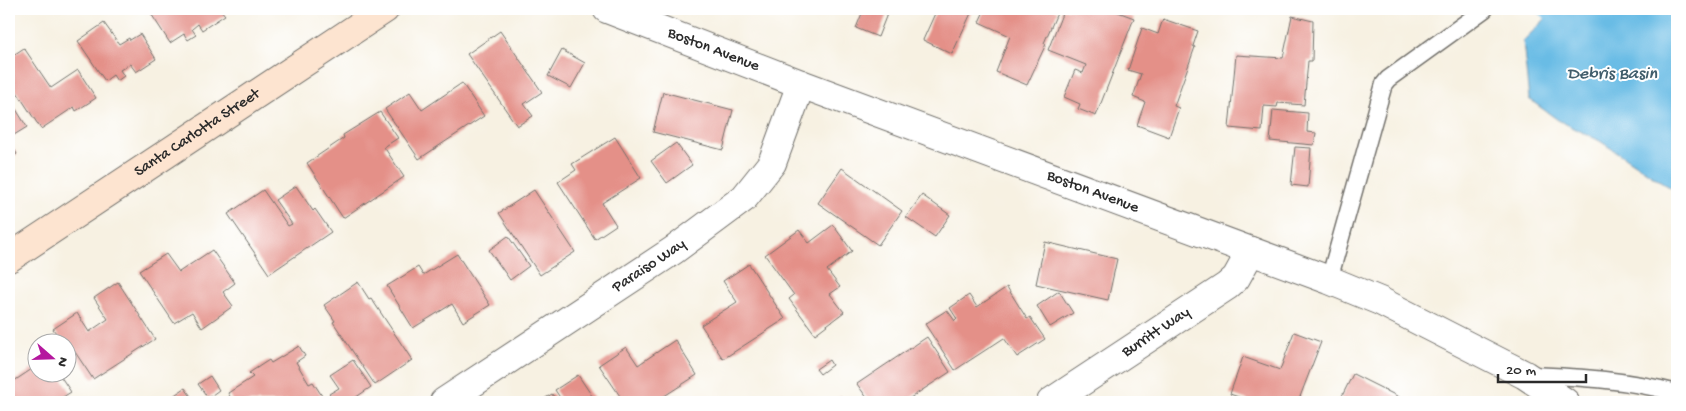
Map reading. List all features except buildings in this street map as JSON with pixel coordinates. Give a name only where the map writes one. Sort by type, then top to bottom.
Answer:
[{"type":"street","name":"Santa Carlotta Street","points":[[9,258],[385,9]]},
{"type":"street","name":"Boston Avenue","points":[[607,9],[802,84],[1329,280],[1380,301],[1525,375],[1565,402]]},
{"type":"street","name":"Paraiso Way","points":[[444,402],[674,250],[744,198],[772,164],[802,84]]},
{"type":"street","name":"Burritt Way","points":[[1051,402],[1227,286],[1236,278],[1251,251]]},
{"type":"lane","points":[[1329,280],[1384,84],[1388,79],[1485,9]]},
{"type":"lane","points":[[1525,375],[1620,381],[1652,386],[1677,394]]},
{"type":"water","name":"Debris Basin","points":[[1555,9],[1666,9],[1677,23],[1677,192],[1600,141],[1558,120],[1529,99],[1523,41]]},
{"type":"waterway","points":[[1541,9],[1549,16]]}]
